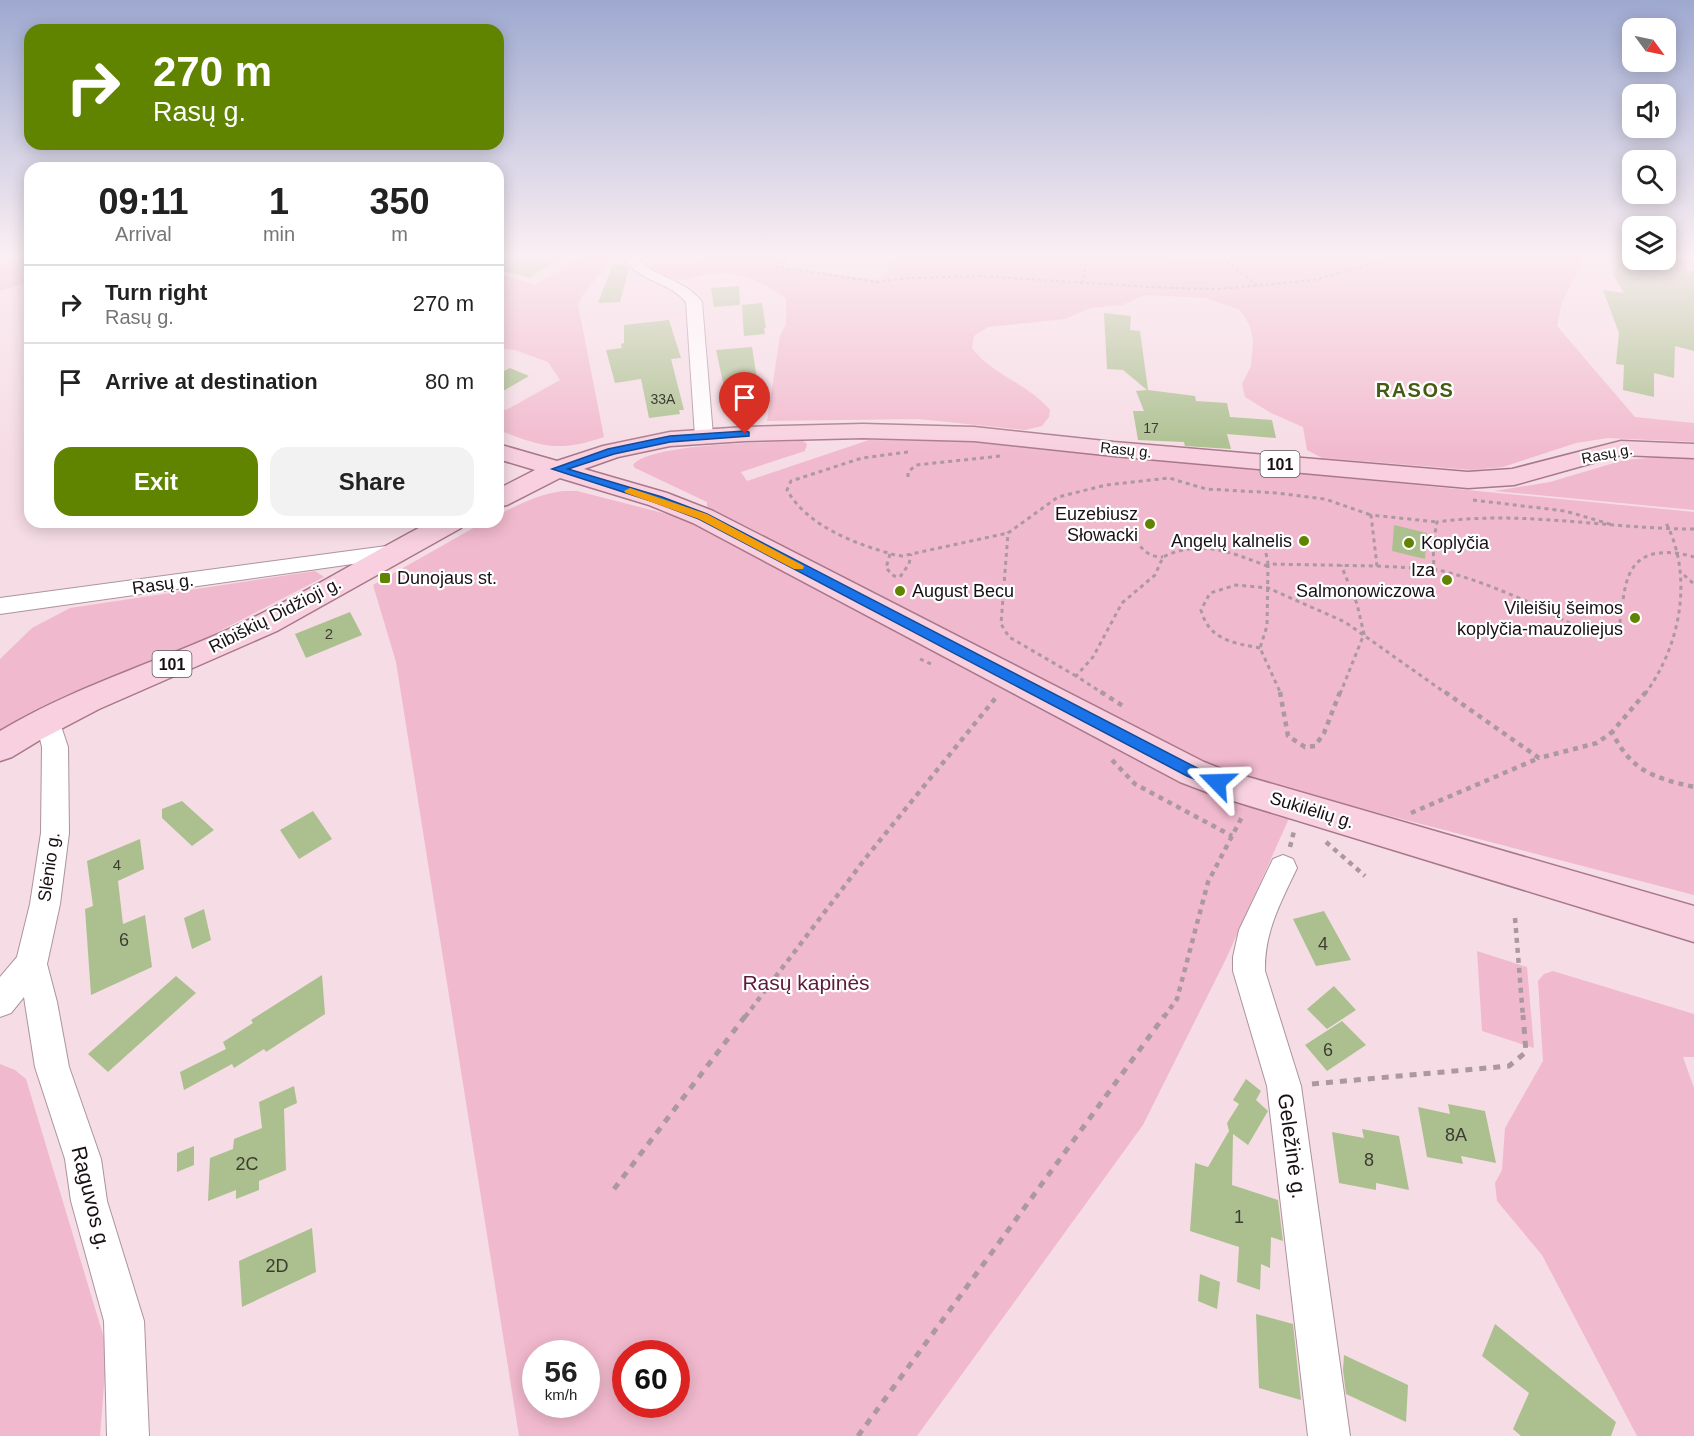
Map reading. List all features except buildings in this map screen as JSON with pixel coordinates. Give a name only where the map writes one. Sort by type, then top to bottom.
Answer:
[{"type":"main road","name":"Rasų g.","points":[[557,469],[622,449],[670,439],[809,432],[944,431],[1114,449],[1468,480],[1514,477],[1621,448],[1694,451]]},
{"type":"main road","name":"Sukilėlių g.","points":[[504,453],[658,499],[703,517],[1192,772],[1254,793],[1694,924]]},
{"type":"main road","name":"101","points":[[504,495],[557,469]]},
{"type":"main road","name":"Ribiškių Didžioji g.","points":[[0,748],[43,723],[136,679],[238,637],[335,571],[394,552],[440,528]]},
{"type":"street","points":[[695,321],[704,436]]},
{"type":"street","name":"Rasų g.","points":[[0,606],[335,571]]},
{"type":"street","name":"Slėnio g.","points":[[0,1002],[31,964],[45,904],[55,832],[54,736],[43,723]]},
{"type":"street","name":"Geležinė g.","points":[[1283,868],[1253,930],[1248,952],[1249,971],[1284,1086],[1329,1436]]},
{"type":"street","name":"Raguvos g.","points":[[31,964],[41,1002],[52,1066],[83,1159],[89,1201],[124,1321],[128,1436]]},
{"type":"path","points":[[916,452],[862,458],[791,481],[787,490],[789,499],[804,513],[833,531],[890,554],[902,556],[1008,532],[1058,497],[1106,485],[1169,478],[1206,489],[1276,493],[1325,499],[1371,515],[1437,522],[1482,515],[1694,530]]},
{"type":"path","points":[[908,477],[908,472],[916,465],[1009,455]]},
{"type":"path","points":[[1371,515],[1377,566]]},
{"type":"path","points":[[1403,812],[1411,813],[1539,758],[1597,743],[1612,732],[1643,696],[1672,652],[1682,607],[1682,573],[1680,552],[1673,530],[1665,521]]},
{"type":"path","points":[[1434,569],[1433,544],[1437,522]]},
{"type":"path","points":[[1008,532],[1001,624],[1009,637],[1125,707]]},
{"type":"path","points":[[1133,532],[1144,553],[1155,558],[1185,548],[1193,548],[1220,551],[1268,565],[1434,569],[1475,580],[1531,602],[1583,628],[1612,635],[1617,634],[1619,628],[1630,570],[1643,558],[1680,552],[1694,557]]},
{"type":"path","points":[[1266,553],[1268,565],[1267,626],[1260,648],[1282,696],[1288,736],[1305,747],[1315,746],[1324,733],[1364,634],[1357,604],[1341,565]]},
{"type":"path","points":[[890,554],[886,568],[894,576],[900,577],[909,564],[910,554]]},
{"type":"path","points":[[1076,676],[1094,657],[1122,603],[1155,574],[1163,556]]},
{"type":"path","points":[[1682,573],[1694,584]]},
{"type":"path","points":[[1260,648],[1231,643],[1219,638],[1209,626],[1201,610],[1210,593],[1236,585],[1268,588],[1345,622],[1539,758]]},
{"type":"path","points":[[614,1189],[868,855],[1012,678]]},
{"type":"path","points":[[1612,732],[1619,750],[1636,768],[1667,781],[1694,788]]},
{"type":"path","points":[[858,1436],[1177,999],[1208,882],[1254,793]]},
{"type":"path","points":[[1323,838],[1365,876]]},
{"type":"path","points":[[1284,1086],[1509,1066],[1526,1052],[1515,918]]},
{"type":"green space","points":[[504,321],[581,321],[604,437],[561,446],[538,443],[504,432],[504,409],[560,380],[548,362],[515,350],[504,349]]},
{"type":"green space","points":[[786,321],[1046,321],[988,327],[974,336],[972,348],[989,365],[1041,401],[1050,410],[1049,417],[1042,426],[1025,430],[918,419],[767,421],[780,336]]},
{"type":"green space","points":[[1247,321],[1558,321],[1557,326],[1635,417],[1694,423],[1694,442],[1608,438],[1576,443],[1503,467],[1472,470],[1322,458],[1307,450],[1303,427],[1271,413],[1245,397],[1242,384],[1251,366],[1253,341]]},
{"type":"green space","points":[[869,440],[965,441],[1694,512],[1694,895],[1225,773],[1189,760],[707,508],[707,502],[633,465],[644,458],[662,452],[686,448],[766,442],[803,441],[807,444],[805,451],[741,472],[747,481]]},
{"type":"green space","points":[[1659,457],[1694,459],[1694,510],[1494,491],[1550,482],[1624,460]]},
{"type":"green space","name":"Rasų kapinės","points":[[577,491],[675,516],[1291,814],[1226,959],[1143,1125],[917,1436],[519,1436],[396,662],[373,585],[473,528],[504,528],[504,512],[546,494]]},
{"type":"green space","points":[[315,571],[324,577],[175,654],[0,739],[0,659],[32,628],[70,608]]},
{"type":"green space","points":[[1477,951],[1527,967],[1534,1048],[1482,1031]]},
{"type":"green space","points":[[1553,971],[1694,1014],[1694,1057],[1683,1057],[1694,1088],[1694,1436],[1637,1436],[1542,1255],[1497,1201],[1495,1183],[1502,1170],[1505,1128],[1543,1061],[1538,981],[1544,974]]},
{"type":"green space","points":[[0,1064],[15,1070],[26,1079],[107,1348],[100,1436],[0,1436]]},
{"type":"slow traffic","points":[[630,491],[703,517],[798,566]]},
{"type":"place","name":"Euzebiusz Słowacki","points":[[1150,524]]},
{"type":"place","name":"Angelų kalnelis","points":[[1304,541]]},
{"type":"place","name":"Koplyčia","points":[[1409,543]]},
{"type":"place","name":"Dunojaus st.","points":[[385,578]]},
{"type":"place","name":"Iza Salmonowiczowa","points":[[1447,580]]},
{"type":"place","name":"August Becu","points":[[900,591]]},
{"type":"place","name":"Vileišių šeimos koplyčia-mauzoliejus","points":[[1635,618]]},
{"type":"district","name":"RASOS","points":[[1415,390]]},
{"type":"route","points":[[745,434],[670,439],[612,451],[557,469],[658,499],[703,517],[1192,772],[1217,782]]}]
